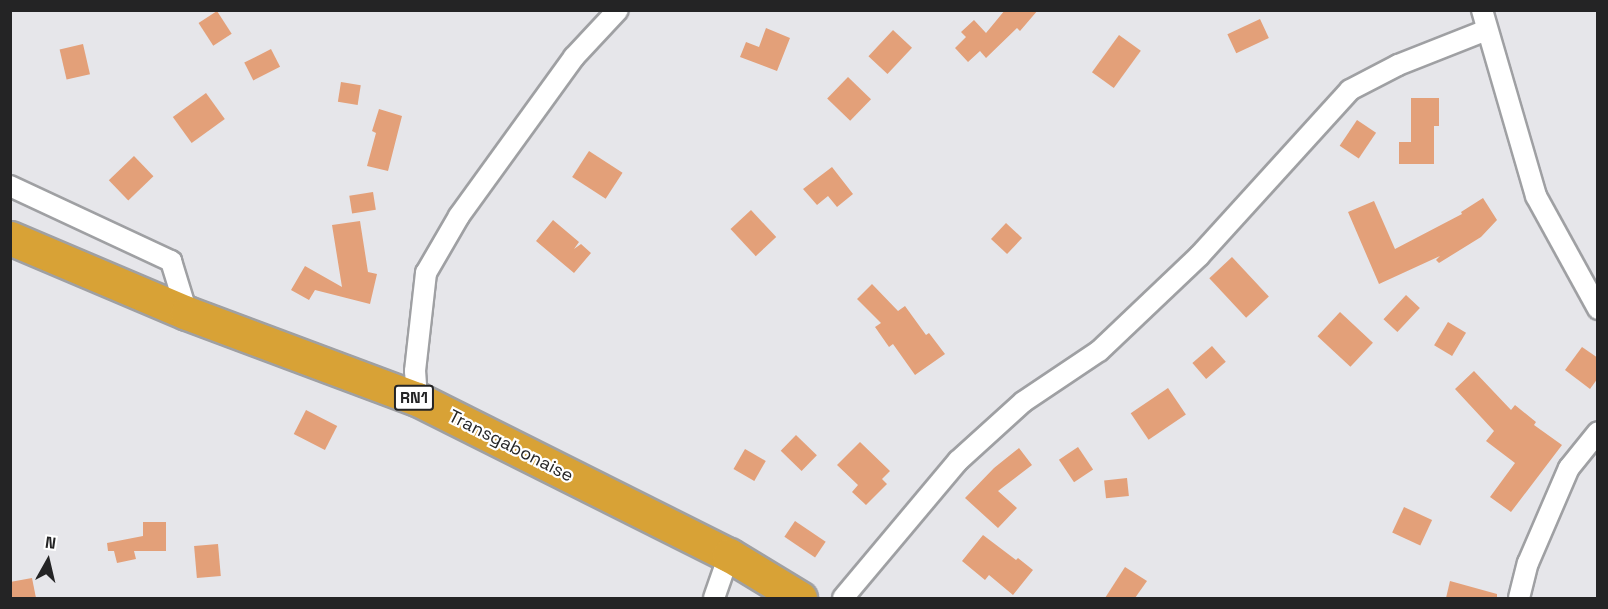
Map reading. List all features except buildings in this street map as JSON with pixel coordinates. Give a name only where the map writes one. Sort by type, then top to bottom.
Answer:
[{"type":"highway","name":"Transgabonaise","points":[[10,238],[187,313],[417,399],[729,555],[800,598]]},
{"type":"street","points":[[417,399],[415,371],[426,273],[459,216],[574,57],[618,10]]},
{"type":"street","points":[[1482,10],[1536,196],[1598,309]]},
{"type":"street","points":[[843,598],[958,461],[1023,402],[1108,343],[1199,256],[1350,90],[1398,65],[1487,30]]},
{"type":"street","points":[[10,186],[171,261],[187,313]]},
{"type":"street","points":[[1519,598],[1528,563],[1569,468],[1598,432]]},
{"type":"street","points":[[714,598],[729,555]]}]
